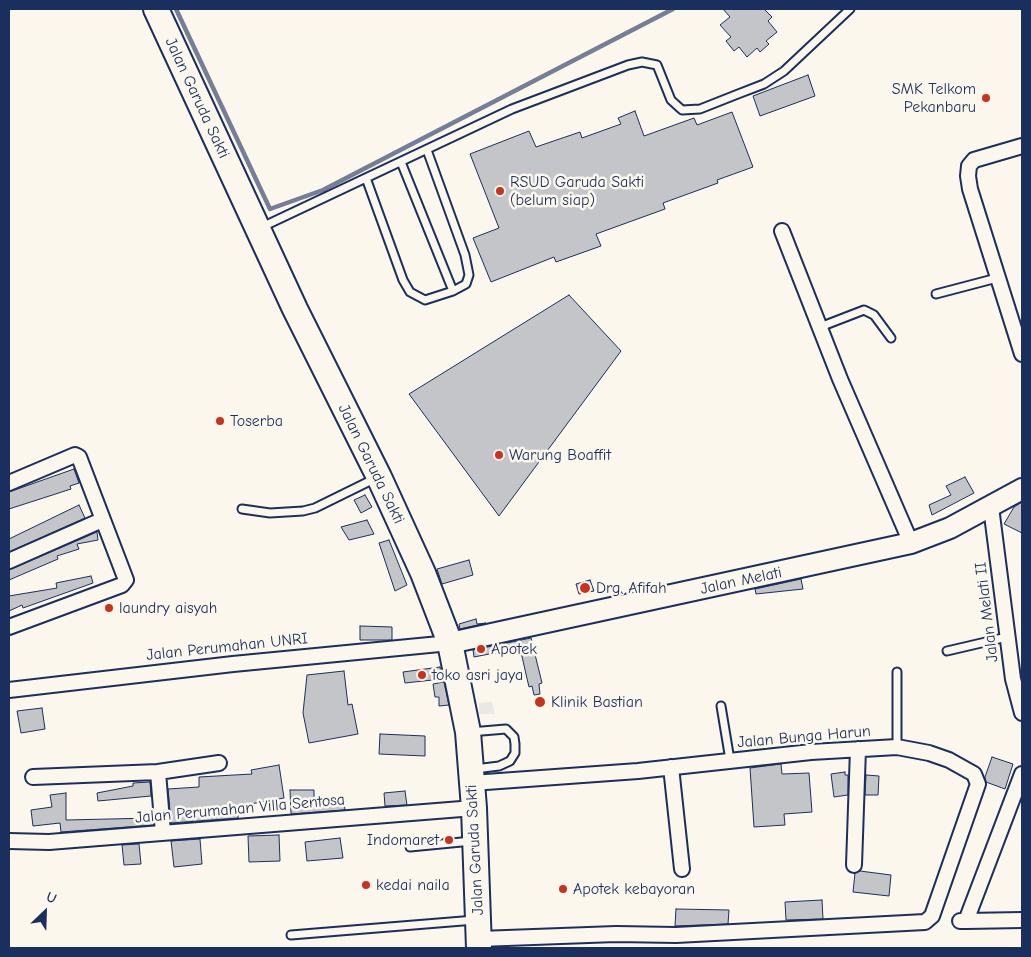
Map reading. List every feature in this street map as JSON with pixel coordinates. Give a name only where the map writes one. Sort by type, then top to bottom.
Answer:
[{"type":"highway","name":"Jalan Garuda Sakti","points":[[156,9],[308,336],[379,476],[424,573],[450,643],[468,732],[474,808],[479,936]]},
{"type":"main road","name":"Jalan Melati","points":[[450,643],[911,543],[950,528],[1022,489]]},
{"type":"street","points":[[1022,146],[974,160],[968,171],[970,189],[1022,354]]},
{"type":"street","points":[[782,231],[820,327],[911,543]]},
{"type":"street","points":[[9,483],[76,455],[80,459],[125,577],[124,584],[9,627]]},
{"type":"street","name":"Jalan Melati II","points":[[991,507],[1007,637],[1016,694],[1022,713]]},
{"type":"street","points":[[9,561],[102,520]]},
{"type":"street","name":"Jalan Perumahan UNRI","points":[[9,690],[233,664],[450,643]]},
{"type":"street","name":"Jalan Bunga Harun","points":[[471,776],[671,767],[730,760],[897,747],[930,753],[949,760],[974,774],[977,780],[932,916],[925,922],[676,935],[479,936]]},
{"type":"street","points":[[854,865],[858,749]]},
{"type":"street","points":[[33,777],[158,772],[219,763]]},
{"type":"street","points":[[671,767],[682,869]]},
{"type":"street","points":[[158,772],[163,833]]},
{"type":"street","points":[[1022,774],[963,921],[1022,920]]},
{"type":"street","name":"Jalan Perumahan Villa Sentosa","points":[[9,841],[49,842],[474,808]]},
{"type":"lane","points":[[259,228],[512,109],[636,63],[649,63],[659,67],[668,94],[680,108],[688,111],[700,109],[764,84],[784,72],[850,9]]},
{"type":"lane","points":[[366,178],[403,280],[410,292],[424,300],[453,291],[466,284],[470,275],[465,255],[427,150]]},
{"type":"lane","points":[[401,162],[453,291]]},
{"type":"lane","points":[[936,294],[997,278]]},
{"type":"lane","points":[[820,327],[864,310],[874,315],[891,338]]},
{"type":"lane","points":[[242,509],[270,513],[303,511],[350,492],[379,476]]},
{"type":"lane","points":[[947,650],[1007,637]]},
{"type":"lane","points":[[897,672],[897,747]]},
{"type":"lane","points":[[722,706],[730,760]]},
{"type":"lane","points":[[468,732],[506,729],[511,733],[515,744],[514,758],[506,764],[471,776]]},
{"type":"lane","points":[[410,847],[475,840]]},
{"type":"lane","points":[[291,935],[479,936]]},
{"type":"shaded area","points":[[492,702],[495,714],[479,714],[479,703]]},
{"type":"building","points":[[723,9],[764,9],[772,17],[768,21],[777,32],[766,41],[769,44],[760,52],[757,48],[747,57],[739,47],[734,51],[726,41],[731,37],[720,25],[730,17]]},
{"type":"building","points":[[808,75],[815,96],[760,116],[753,96]]},
{"type":"building","points":[[635,111],[644,136],[694,118],[697,125],[732,112],[753,167],[717,180],[718,183],[663,203],[665,209],[596,234],[601,246],[556,262],[554,257],[491,282],[473,238],[499,228],[470,154],[529,131],[536,147],[580,132],[582,138],[621,124],[618,118]]},
{"type":"building","name":"Warung Boaffit","points":[[569,295],[621,351],[499,516],[409,394]]},
{"type":"building","points":[[74,469],[79,483],[70,486],[71,489],[9,509],[9,492]]},
{"type":"building","points":[[965,477],[974,493],[932,515],[929,505],[951,495],[946,486]]},
{"type":"building","points":[[365,495],[372,507],[361,513],[354,500]]},
{"type":"building","points":[[1022,502],[1022,533],[1004,524],[1014,507]]},
{"type":"building","points":[[79,505],[85,518],[9,552],[9,539]]},
{"type":"building","points":[[367,520],[374,534],[349,540],[341,527]]},
{"type":"building","points":[[97,532],[98,540],[77,544],[79,549],[57,556],[58,559],[9,580],[9,570]]},
{"type":"building","points":[[389,540],[407,585],[395,591],[379,543]]},
{"type":"building","points":[[469,560],[473,575],[442,584],[437,569]]},
{"type":"building","points":[[91,576],[93,583],[23,608],[22,605],[9,611],[9,596],[57,588],[56,583]]},
{"type":"building","points":[[801,579],[803,589],[756,594],[755,589]]},
{"type":"building","name":"Drg. Afifah","points":[[590,580],[594,591],[579,594],[576,584]]},
{"type":"building","points":[[476,619],[477,624],[486,623],[460,629],[459,624]]},
{"type":"building","points":[[360,626],[392,627],[392,640],[360,640]]},
{"type":"building","points":[[531,638],[542,683],[539,684],[540,694],[534,695],[532,686],[529,687],[520,648],[474,657],[473,650]]},
{"type":"building","name":"toko asri jaya","points":[[440,667],[442,679],[405,683],[403,672]]},
{"type":"building","points":[[344,671],[348,705],[352,704],[358,734],[309,743],[303,713],[307,675]]},
{"type":"building","points":[[444,682],[449,705],[439,706],[439,697],[435,697],[433,684]]},
{"type":"building","points":[[42,708],[45,729],[21,733],[17,711]]},
{"type":"building","points":[[380,734],[425,736],[425,756],[379,754]]},
{"type":"building","points":[[992,757],[1013,764],[1005,789],[986,782],[985,777]]},
{"type":"building","points":[[781,764],[782,774],[809,773],[812,812],[784,814],[785,825],[754,827],[750,768]]},
{"type":"building","points":[[279,765],[284,798],[239,806],[238,818],[171,823],[168,789],[199,787],[199,777],[252,774],[251,770]]},
{"type":"building","points":[[845,772],[845,775],[848,775],[848,795],[834,797],[831,774]]},
{"type":"building","points":[[866,775],[879,776],[878,795],[865,795]]},
{"type":"building","points":[[150,782],[151,796],[98,801],[97,793],[133,786],[133,783]]},
{"type":"building","points":[[290,790],[314,790],[314,807],[344,802],[345,810],[291,814]]},
{"type":"building","points":[[405,791],[407,805],[385,806],[384,793]]},
{"type":"building","points":[[66,793],[66,820],[153,818],[154,825],[61,832],[60,823],[33,826],[31,810],[52,807],[50,795]]},
{"type":"building","points":[[279,835],[280,861],[249,862],[248,836]]},
{"type":"building","points":[[340,838],[343,858],[307,861],[305,842]]},
{"type":"building","points":[[200,839],[202,864],[174,867],[171,841]]},
{"type":"building","points":[[139,844],[141,864],[124,865],[122,845]]},
{"type":"building","points":[[860,871],[891,875],[889,896],[853,892],[855,873]]},
{"type":"building","points":[[822,900],[823,919],[786,920],[785,902]]},
{"type":"building","points":[[676,909],[729,910],[728,924],[675,926]]},
{"type":"waterway","points":[[176,9],[270,209],[323,190],[673,9]]},
{"type":"place","name":"SMK Telkom Pekanbaru","points":[[986,98]]},
{"type":"place","name":"RSUD Garuda Sakti (belum siap)","points":[[500,191]]},
{"type":"place","name":"Toserba","points":[[220,421]]},
{"type":"place","name":"Warung Boaffit","points":[[499,455]]},
{"type":"place","name":"Drg. Afifah","points":[[585,588]]},
{"type":"place","name":"laundry aisyah","points":[[109,608]]},
{"type":"place","name":"Apotek","points":[[481,649]]},
{"type":"place","name":"toko asri jaya","points":[[422,675]]},
{"type":"place","name":"Klinik Bastian","points":[[540,702]]},
{"type":"place","name":"Indomaret","points":[[449,840]]},
{"type":"place","name":"kedai naila","points":[[366,885]]},
{"type":"place","name":"Apotek kebayoran","points":[[563,889]]}]
